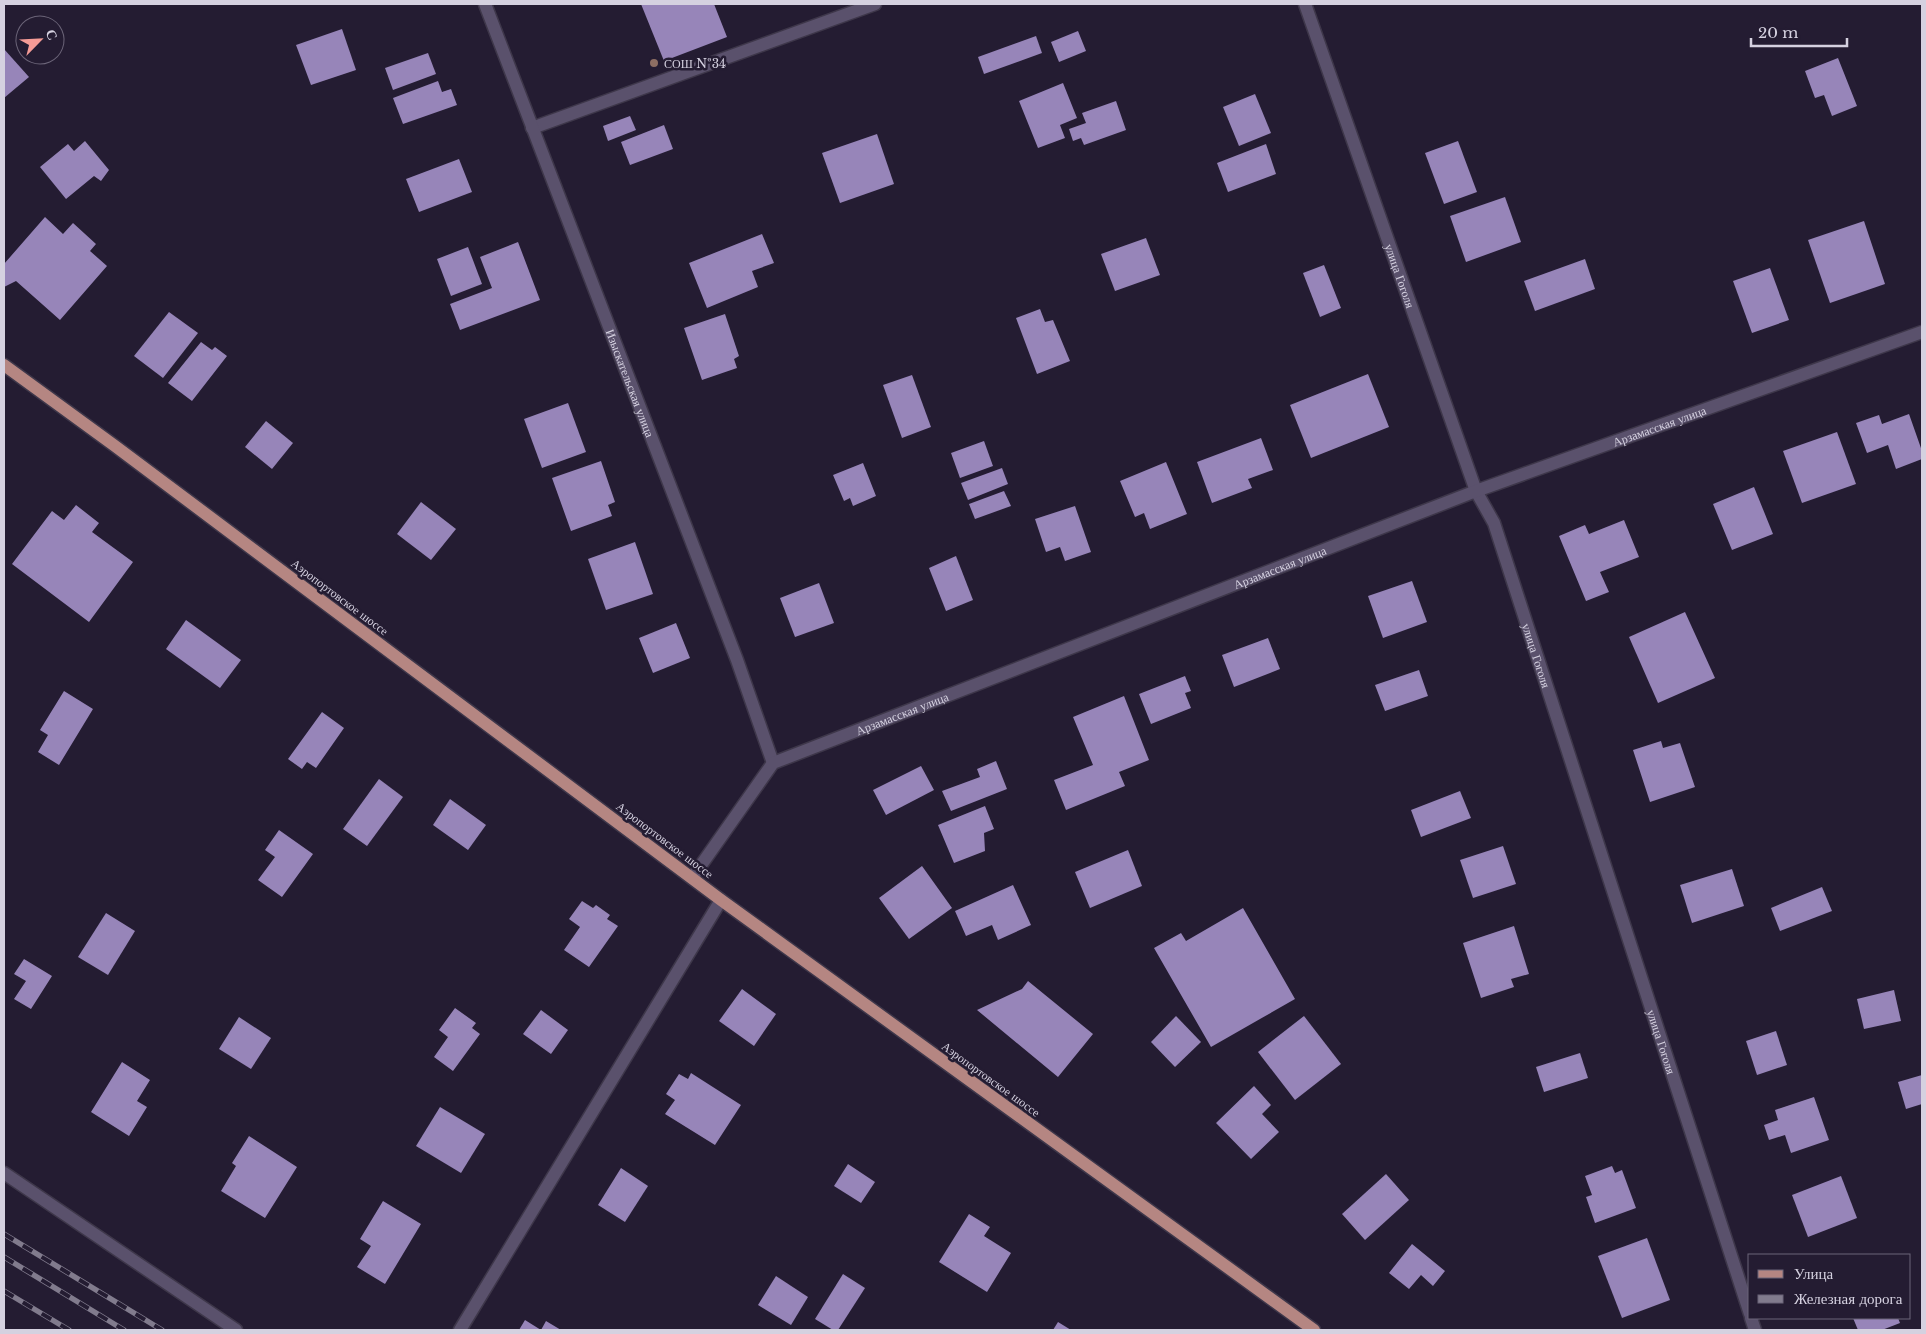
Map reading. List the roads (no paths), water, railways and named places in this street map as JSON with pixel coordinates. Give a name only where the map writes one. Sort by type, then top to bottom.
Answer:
[{"type":"main road","name":"Аэропортовское шоссе","points":[[4,365],[721,900],[1314,1330]]},
{"type":"street","name":"Изыскательская улица","points":[[486,4],[734,651],[772,763]]},
{"type":"street","points":[[532,128],[875,4]]},
{"type":"street","name":"улица Гоголя","points":[[1304,4],[1476,491],[1494,523],[1748,1308]]},
{"type":"street","name":"Арзамасская улица","points":[[772,763],[1476,491],[1922,332]]},
{"type":"street","points":[[692,878],[772,763]]},
{"type":"street","points":[[460,1330],[721,900]]},
{"type":"street","points":[[4,1173],[236,1330]]},
{"type":"railway","points":[[4,1234],[162,1330]]},
{"type":"railway","points":[[4,1257],[124,1330]]},
{"type":"railway","points":[[4,1291],[69,1330]]},
{"type":"place","name":"СОШ №34","points":[[654,63]]}]
